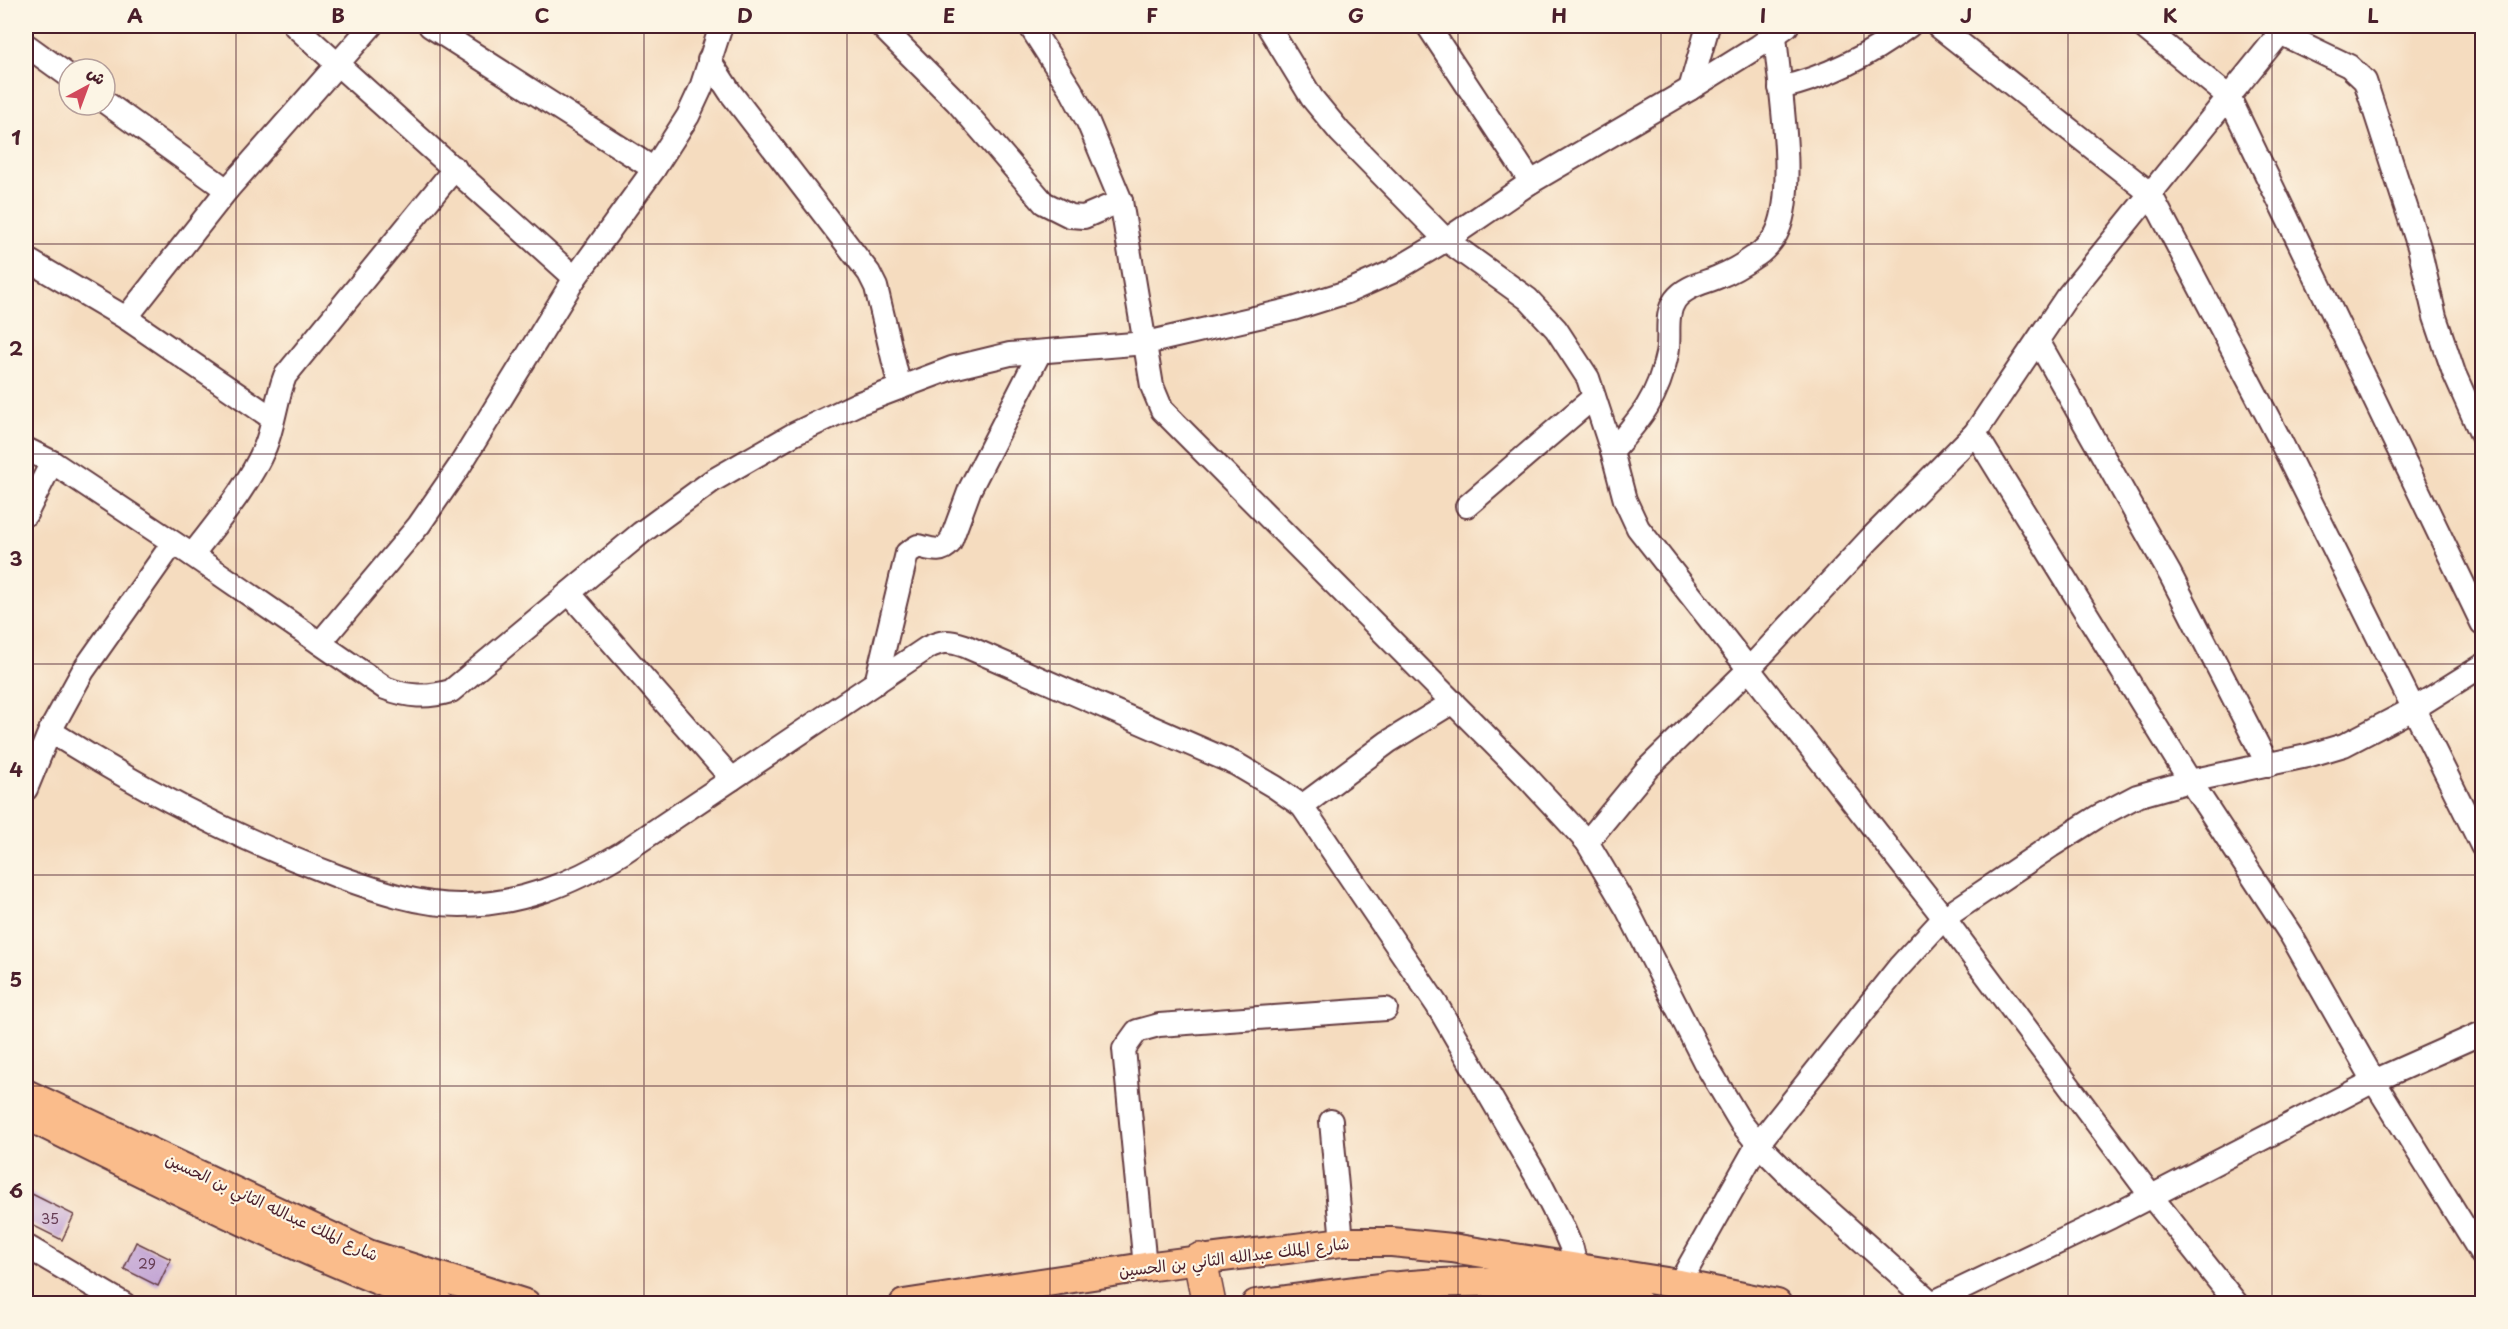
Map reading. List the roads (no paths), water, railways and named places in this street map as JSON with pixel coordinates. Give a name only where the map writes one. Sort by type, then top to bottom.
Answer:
[{"type":"highway","points":[[1200,1260],[1209,1304]]},
{"type":"main road","name":"شارع الملك عبدالله الثاني بن الحسين","points":[[26,1094],[368,1254],[525,1304]]},
{"type":"main road","name":"شارع الملك عبدالله الثاني بن الحسين","points":[[26,1115],[113,1159],[364,1276],[439,1304]]},
{"type":"main road","name":"شارع الملك عبدالله الثاني بن الحسين","points":[[904,1304],[936,1302],[1200,1260],[1342,1242],[1392,1242],[1452,1248],[1576,1267],[1679,1284],[1777,1304]]},
{"type":"main road","points":[[1256,1304],[1377,1296],[1481,1282],[1523,1283],[1639,1304]]},
{"type":"street","points":[[295,26],[575,278]]},
{"type":"street","points":[[126,318],[227,190],[371,26]]},
{"type":"street","points":[[430,26],[654,169]]},
{"type":"street","points":[[880,26],[957,102],[1044,203],[1070,216],[1084,217],[1121,201]]},
{"type":"street","points":[[1030,26],[1080,106],[1121,201],[1152,386],[1162,410],[1526,776],[1587,842],[1632,919],[1704,1061],[1741,1123],[1758,1144],[1794,1180],[1933,1303],[2111,1217],[2374,1081],[2482,1033]]},
{"type":"street","points":[[1268,26],[1305,88],[1340,132],[1446,240],[1528,299],[1556,329],[1588,378],[1625,500],[1638,528],[1944,918],[2151,1196],[2237,1304]]},
{"type":"street","points":[[1428,26],[1531,182]]},
{"type":"street","points":[[1690,89],[1708,26]]},
{"type":"street","points":[[1780,88],[1813,80],[1840,68],[1881,46],[1909,26]]},
{"type":"street","points":[[1938,26],[2150,193],[2279,438],[2482,846]]},
{"type":"street","points":[[2142,26],[2229,97],[2482,623]]},
{"type":"street","points":[[1587,842],[1605,817],[1648,768],[1748,670],[1869,540],[1975,433],[2066,298],[2229,97],[2279,28],[2349,66],[2365,81],[2419,247],[2435,317],[2454,373],[2482,436]]},
{"type":"street","points":[[26,449],[52,462],[192,555],[385,688],[423,697],[437,695],[452,691],[641,532],[712,481],[794,434],[857,404],[952,368],[1010,354],[1146,343],[1293,309],[1347,292],[1392,272],[1446,240],[1531,182],[1690,89],[1781,30]]},
{"type":"street","points":[[1612,451],[1643,416],[1659,386],[1668,350],[1667,334],[1671,311],[1676,299],[1699,283],[1716,278],[1753,258],[1778,232],[1785,205],[1786,182],[1780,88],[1781,30]]},
{"type":"street","points":[[320,643],[419,525],[520,370],[575,278],[654,169],[688,116],[701,87],[712,38]]},
{"type":"street","points":[[712,38],[730,92],[869,273],[876,287],[900,388]]},
{"type":"street","points":[[26,45],[57,67]]},
{"type":"street","points":[[117,111],[227,190]]},
{"type":"street","points":[[192,555],[254,467],[265,446],[285,376],[455,168]]},
{"type":"street","points":[[26,259],[126,318],[272,418]]},
{"type":"street","points":[[2038,341],[2170,574],[2268,765]]},
{"type":"street","points":[[876,683],[907,553],[918,546],[940,550],[946,548],[950,543],[970,489],[1040,352]]},
{"type":"street","points":[[1467,506],[1594,397]]},
{"type":"street","points":[[1975,433],[2190,781],[2291,935],[2374,1081],[2482,1255]]},
{"type":"street","points":[[26,514],[52,462]]},
{"type":"street","points":[[26,789],[50,731],[83,671],[173,543]]},
{"type":"street","points":[[569,593],[732,779]]},
{"type":"street","points":[[50,731],[149,791],[253,842],[350,880],[416,902],[459,905],[502,902],[545,892],[585,876],[927,648],[939,642],[949,641],[1236,764],[1302,806],[1437,1005],[1537,1177],[1572,1249],[1576,1267]]},
{"type":"street","points":[[1679,1284],[1758,1144],[1899,967],[1944,918],[2097,817],[2137,796],[2190,781],[2268,765],[2343,745],[2415,708],[2482,666]]},
{"type":"street","points":[[1302,806],[1388,742],[1453,702]]},
{"type":"street","points":[[1145,1267],[1124,1048],[1137,1031],[1159,1025],[1386,1009]]},
{"type":"street","points":[[1331,1120],[1342,1242]]},
{"type":"street","points":[[26,1246],[124,1304]]}]
